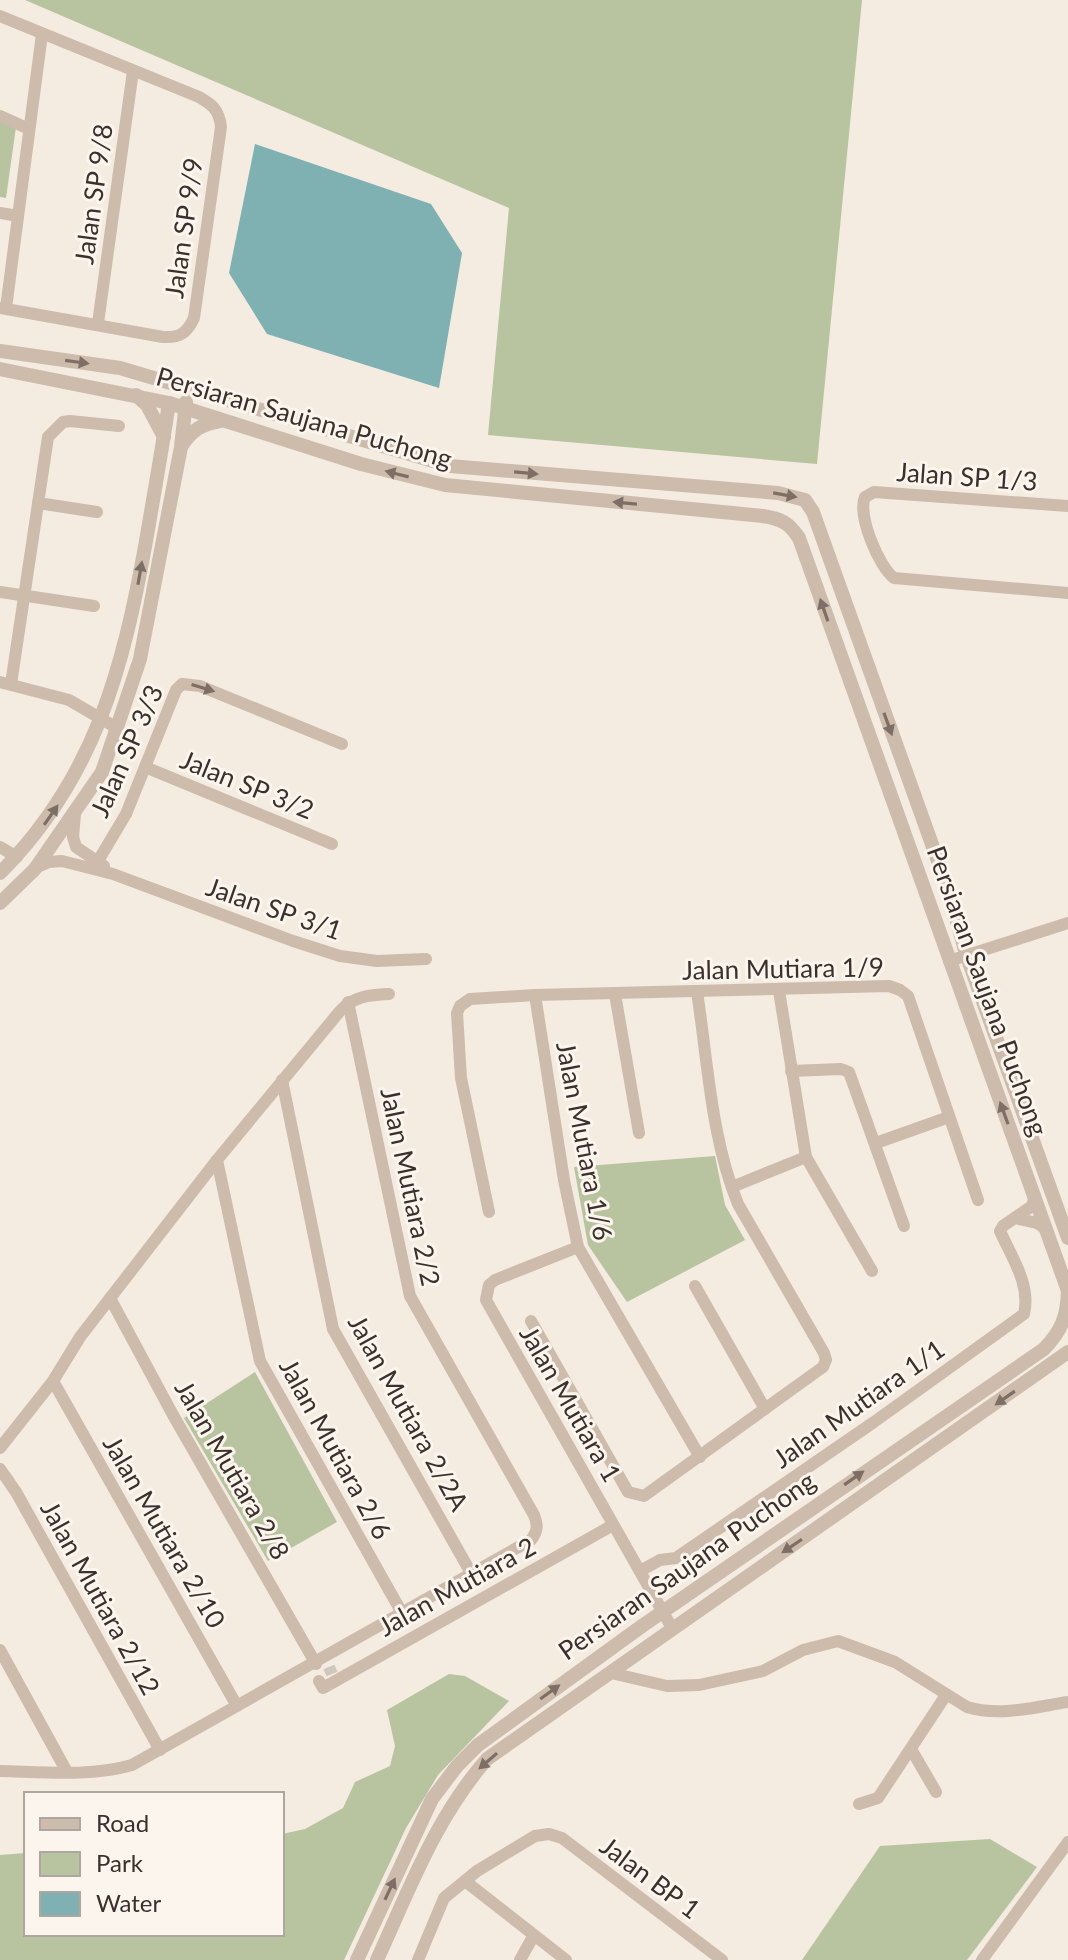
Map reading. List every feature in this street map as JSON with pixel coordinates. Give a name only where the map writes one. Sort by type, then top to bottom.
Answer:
[{"type":"street","points":[[0,16],[133,71]]},
{"type":"street","points":[[42,34],[3,308],[98,323]]},
{"type":"street","name":"Jalan SP 9/9","points":[[98,323],[174,338],[184,334],[194,318],[221,127],[220,114],[214,105],[133,71]]},
{"type":"street","name":"Jalan SP 9/8","points":[[98,323],[133,71]]},
{"type":"street","points":[[0,116],[29,129]]},
{"type":"street","points":[[0,213],[18,216]]},
{"type":"street","name":"Persiaran Saujana Puchong","points":[[0,351],[120,368],[450,466],[778,493],[805,500],[813,512],[948,889],[966,954],[1068,1238]]},
{"type":"street","name":"Persiaran Saujana Puchong","points":[[0,369],[169,403],[184,401],[224,421],[395,474],[473,489],[763,516],[778,518],[789,524],[799,538],[1068,1291],[1067,1315],[1058,1334],[1044,1349],[663,1611],[478,1745],[432,1799],[357,1960]]},
{"type":"street","points":[[0,903],[35,869],[102,772],[140,659],[181,447],[184,401],[170,381]]},
{"type":"street","points":[[184,401],[208,393]]},
{"type":"street","points":[[136,395],[147,405],[164,438]]},
{"type":"street","points":[[0,873],[39,832],[61,801],[102,718],[123,654],[169,403]]},
{"type":"street","points":[[181,447],[190,433],[206,424],[224,421]]},
{"type":"street","points":[[117,728],[69,700],[6,683],[24,596],[48,437],[63,422],[119,426]]},
{"type":"street","points":[[450,466],[473,489],[490,470]]},
{"type":"street","name":"Jalan SP 1/3","points":[[1068,506],[874,492],[865,497],[862,512],[882,566],[894,578],[1068,593]]},
{"type":"street","points":[[38,503],[97,512]]},
{"type":"street","points":[[0,592],[94,606]]},
{"type":"street","name":"Jalan SP 3/3","points":[[98,861],[126,814],[176,690],[182,684],[200,686],[342,744]]},
{"type":"street","name":"Jalan SP 3/2","points":[[145,767],[332,844]]},
{"type":"street","name":"Jalan SP 3/1","points":[[75,814],[73,837],[76,847],[113,874]]},
{"type":"street","points":[[0,847],[17,857]]},
{"type":"street","name":"Jalan SP 3/1","points":[[35,869],[49,862],[62,861],[113,874],[340,956],[377,961],[426,959]]},
{"type":"street","points":[[949,961],[1068,923]]},
{"type":"street","name":"Jalan Mutiara 1/9","points":[[489,1212],[461,1078],[455,1021],[460,1006],[470,999],[889,986],[908,996],[978,1200]]},
{"type":"street","points":[[779,991],[806,1157],[872,1271]]},
{"type":"street","points":[[531,1321],[628,1492],[635,1496],[644,1496],[823,1367],[826,1360],[732,1187],[720,1147],[697,992]]},
{"type":"street","points":[[0,1448],[53,1381],[80,1337],[217,1160],[348,1002],[362,996],[389,994]]},
{"type":"street","points":[[615,994],[639,1133]]},
{"type":"street","name":"Jalan Mutiara 1/6","points":[[535,995],[564,1180],[578,1247],[700,1457]]},
{"type":"street","name":"Jalan Mutiara 2/2","points":[[348,1002],[410,1296],[534,1515],[538,1528],[531,1540],[471,1573]]},
{"type":"street","points":[[791,1071],[841,1069],[849,1072],[904,1226]]},
{"type":"street","name":"Jalan Mutiara 2/2A","points":[[282,1080],[333,1329],[471,1573]]},
{"type":"street","points":[[876,1143],[949,1117]]},
{"type":"street","points":[[732,1187],[806,1157]]},
{"type":"street","name":"Jalan Mutiara 2/6","points":[[217,1160],[260,1361],[402,1613]]},
{"type":"street","points":[[1015,1218],[1032,1206],[1035,1196]]},
{"type":"street","points":[[1015,1218],[1037,1223],[1046,1229]]},
{"type":"street","name":"Jalan Mutiara 1/1","points":[[640,1571],[660,1560],[676,1558],[1024,1314],[1028,1301],[1025,1287],[1000,1231],[1015,1218]]},
{"type":"street","name":"Jalan Mutiara 1","points":[[578,1247],[495,1280],[489,1285],[486,1300],[672,1628]]},
{"type":"street","points":[[695,1286],[765,1409]]},
{"type":"street","name":"Jalan Mutiara 2/8","points":[[110,1298],[173,1415],[325,1672]]},
{"type":"street","name":"Persiaran Saujana Puchong","points":[[377,1960],[434,1836],[470,1779],[487,1759],[1068,1352]]},
{"type":"street","name":"Jalan Mutiara 2/10","points":[[53,1381],[237,1706]]},
{"type":"street","name":"Jalan Mutiara 2/12","points":[[0,1469],[16,1492],[160,1750]]},
{"type":"street","name":"Jalan Mutiara 2","points":[[325,1672],[613,1525]]},
{"type":"street","points":[[0,1771],[120,1769],[237,1706],[325,1672],[402,1613],[471,1573]]},
{"type":"street","points":[[611,1673],[667,1686],[699,1685],[763,1671],[803,1650],[838,1641],[895,1662],[946,1695],[980,1711],[998,1712],[1068,1702]]},
{"type":"street","points":[[0,1650],[67,1772]]},
{"type":"street","points":[[859,1804],[878,1798],[946,1695]]},
{"type":"street","points":[[911,1749],[936,1792]]},
{"type":"street","name":"Jalan BP 1","points":[[465,1881],[535,1836],[549,1834],[562,1838],[720,1959]]},
{"type":"street","points":[[983,1960],[1068,1842]]},
{"type":"street","points":[[418,1960],[444,1898],[465,1881],[566,1960]]},
{"type":"street","points":[[520,1960],[534,1935]]},
{"type":"green space","points":[[25,0],[862,0],[817,464],[488,435],[509,208]]},
{"type":"green space","points":[[0,120],[16,127],[6,198],[0,197]]},
{"type":"green space","points":[[715,1156],[725,1205],[745,1240],[627,1302],[588,1245],[574,1167]]},
{"type":"green space","points":[[255,1372],[337,1522],[268,1561],[184,1418]]},
{"type":"green space","points":[[449,1674],[465,1676],[509,1701],[438,1775],[406,1828],[344,1960],[0,1960],[0,1855],[24,1853],[24,1936],[284,1936],[284,1834],[305,1829],[343,1808],[355,1782],[390,1766],[395,1746],[387,1710]]},
{"type":"green space","points":[[990,1839],[1037,1867],[967,1960],[802,1960],[880,1846]]},
{"type":"water","points":[[255,144],[431,204],[462,253],[439,388],[267,334],[229,273]]},
{"type":"tunnel","points":[[329,1667],[332,1674]]}]
